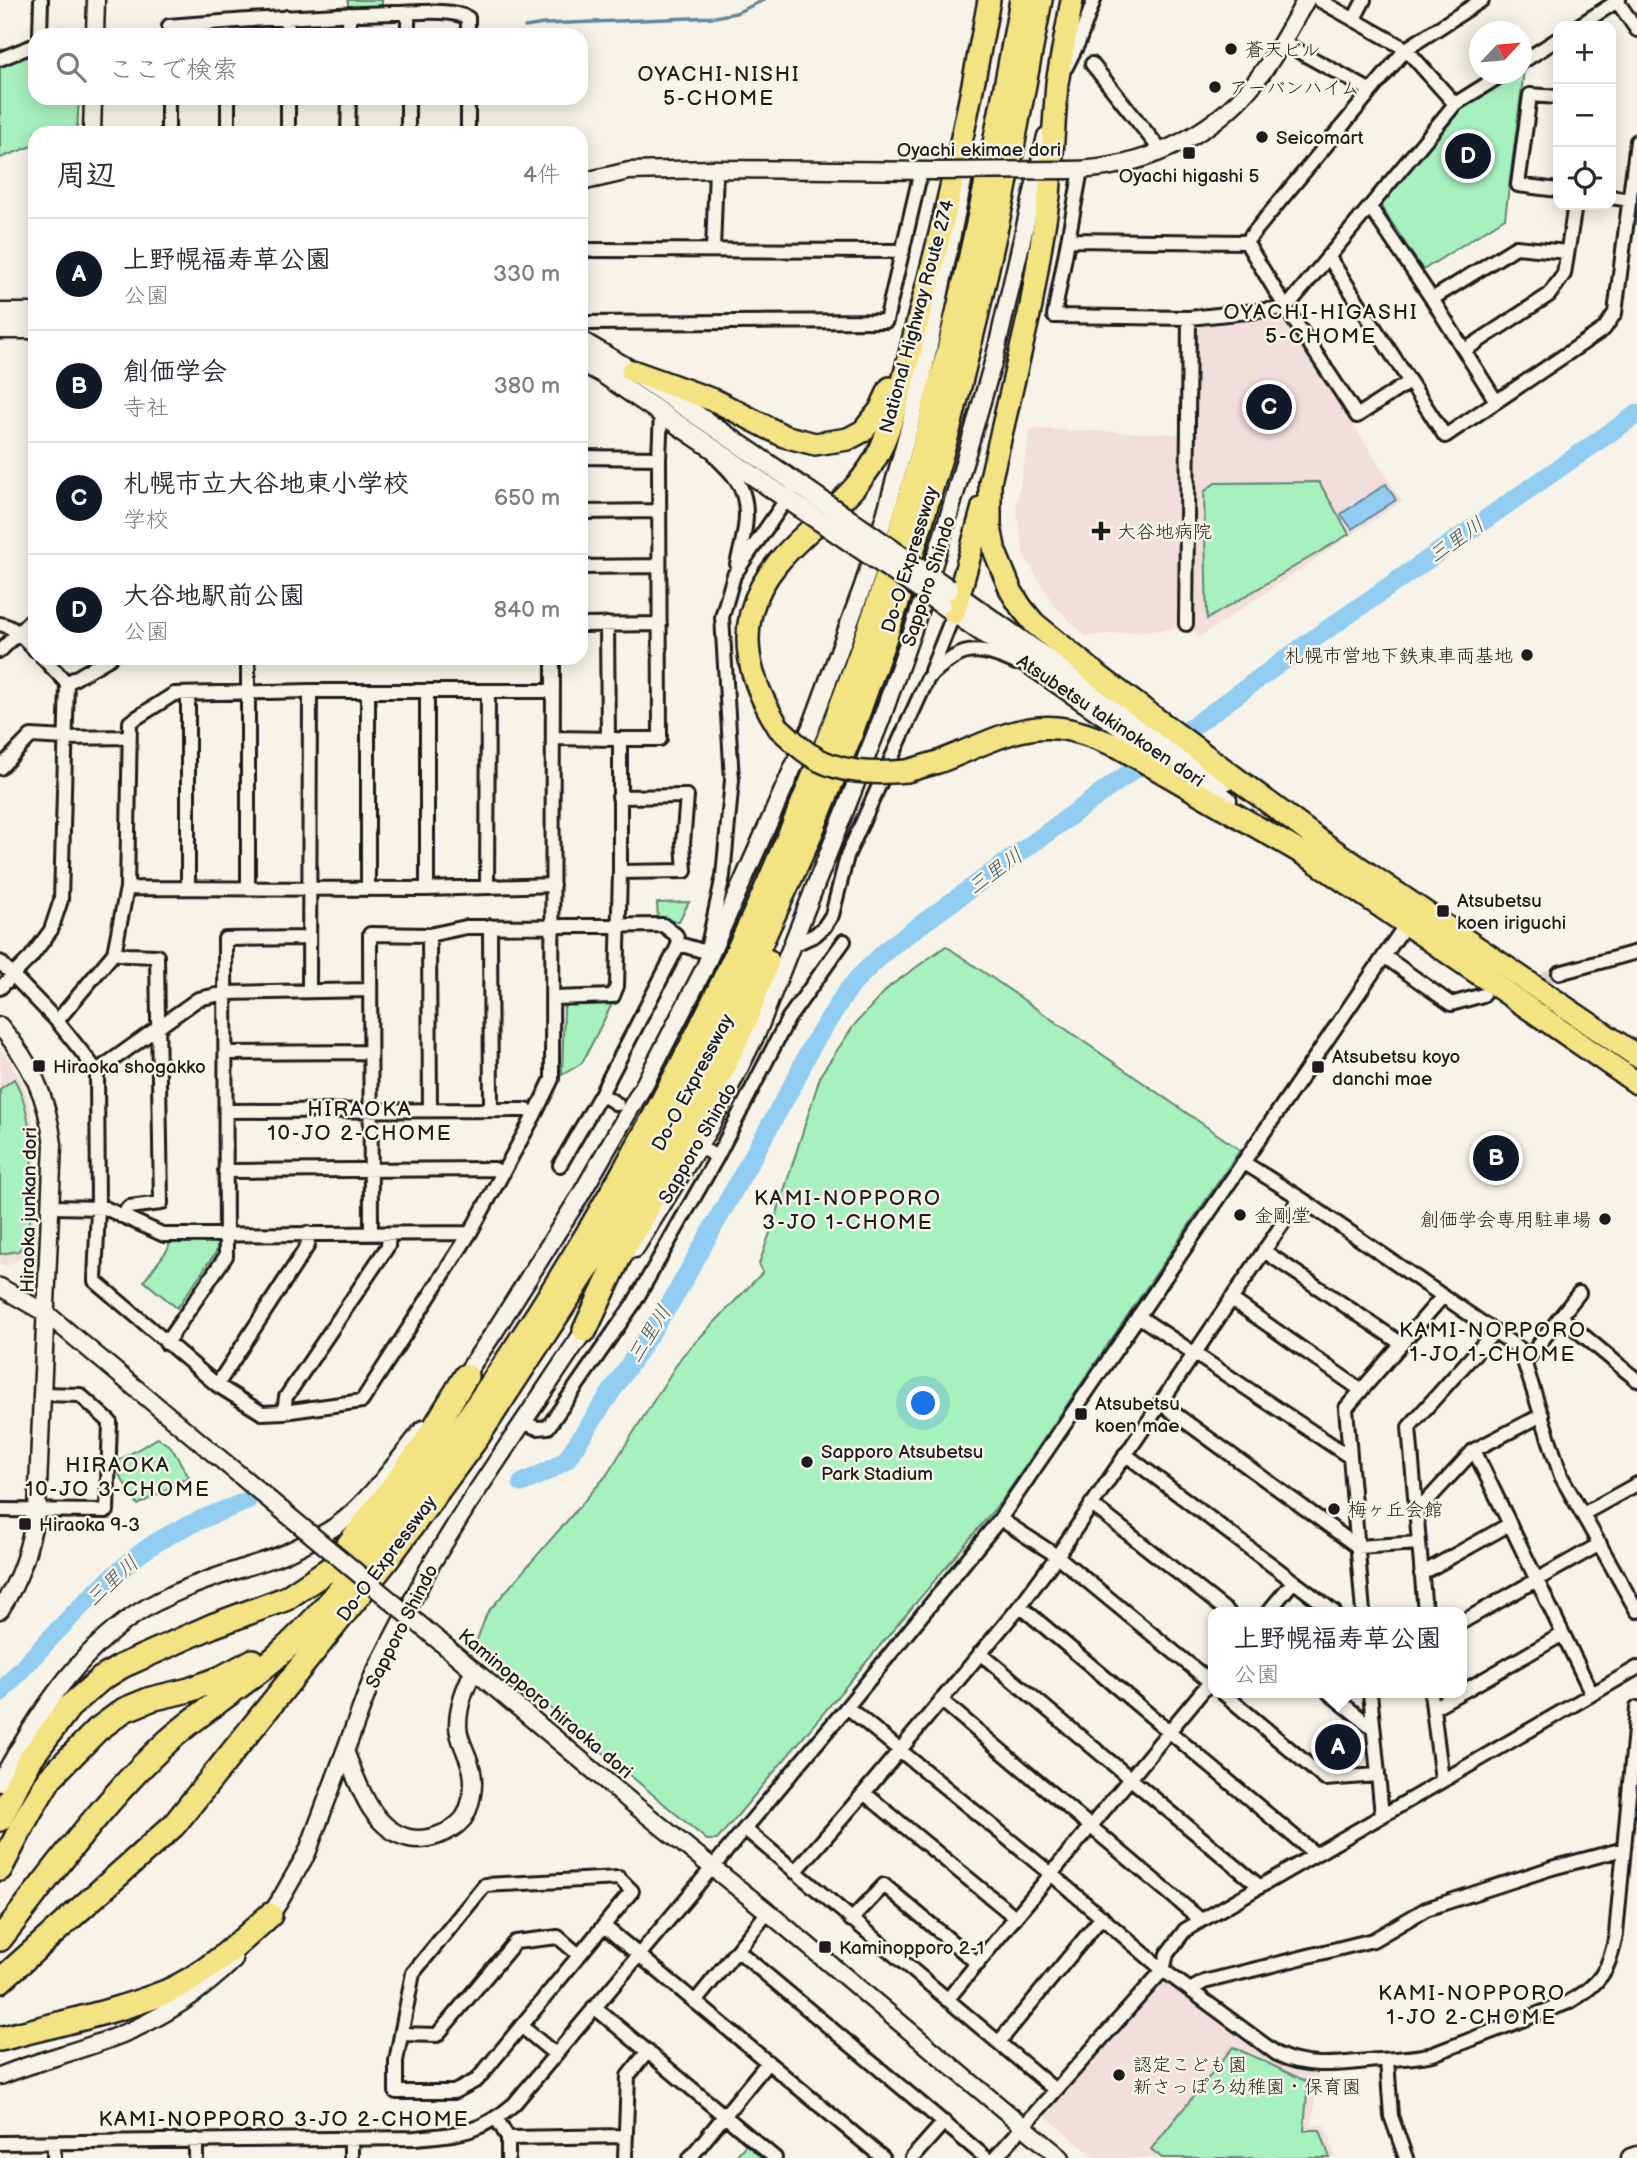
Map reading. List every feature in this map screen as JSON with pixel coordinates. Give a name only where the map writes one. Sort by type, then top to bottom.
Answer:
[{"type":"highway","points":[[970,104],[989,0]]},
{"type":"highway","name":"Do-O Expressway","points":[[0,1939],[128,1781],[169,1741],[274,1659],[329,1603],[461,1429],[500,1371],[570,1261],[679,1070],[792,829],[880,598],[958,319],[1022,0]]},
{"type":"highway","name":"Do-O Expressway","points":[[0,1981],[180,1819],[386,1561],[476,1439],[594,1258],[693,1083],[808,839],[849,737],[898,600],[949,427],[976,317],[1003,195],[1040,0]]},
{"type":"highway","name":"Sapporo Shindo","points":[[1057,83],[1072,0]]},
{"type":"highway","name":"National Highway Route 274","points":[[1057,83],[1049,196],[1031,306],[990,482],[990,527],[995,552],[1003,575],[1021,607],[1034,623],[1100,677],[1141,724],[1215,783],[1318,851]]},
{"type":"highway","name":"National Highway Route 274","points":[[970,104],[913,339],[889,425],[871,466],[854,489],[828,516],[781,558],[760,591],[751,614],[748,647],[750,664],[764,705],[779,728],[809,754],[849,770],[875,774],[907,771],[940,761],[993,739],[1036,728],[1056,727],[1085,734],[1215,783],[1318,851]]},
{"type":"highway","points":[[632,371],[716,401],[784,436],[815,444],[833,443],[863,431],[880,410],[913,339]]},
{"type":"highway","points":[[951,600],[990,482]]},
{"type":"highway","points":[[585,1330],[620,1255],[708,1101],[756,993],[808,839]]},
{"type":"highway","points":[[1318,851],[1406,924],[1637,1083]]},
{"type":"highway","points":[[1318,851],[1637,1056]]},
{"type":"highway","points":[[0,1819],[29,1762],[69,1707],[101,1679],[122,1666],[212,1626],[285,1599],[331,1568],[423,1447],[466,1376]]},
{"type":"highway","points":[[0,1870],[29,1813],[51,1778],[97,1730],[124,1710],[221,1678],[268,1654],[329,1603]]},
{"type":"highway","points":[[0,2039],[168,1991],[212,1966],[270,1915]]},
{"type":"main road","points":[[0,313],[28,313]]},
{"type":"main road","points":[[0,329],[28,329]]},
{"type":"main road","name":"Atsubetsu takinokoen dori","points":[[588,345],[632,371],[798,495],[951,600],[1141,724]]},
{"type":"main road","name":"Atsubetsu takinokoen dori","points":[[588,366],[693,435],[798,495]]},
{"type":"main road","name":"Atsubetsu takinokoen dori","points":[[951,600],[1054,681],[1141,724]]},
{"type":"main road","points":[[1631,2158],[1637,2156]]},
{"type":"street","points":[[40,28],[41,0]]},
{"type":"street","points":[[95,28],[96,0]]},
{"type":"street","points":[[1057,83],[1079,41],[1094,0]]},
{"type":"street","name":"Oyachi ekimae dori","points":[[588,180],[629,171],[1074,170],[1124,164],[1162,152],[1199,132],[1241,97],[1265,70],[1306,0]]},
{"type":"street","points":[[1319,0],[1406,49],[1455,104]]},
{"type":"street","points":[[1354,19],[1364,0]]},
{"type":"street","points":[[1246,242],[1406,49],[1482,0]]},
{"type":"street","points":[[1586,21],[1618,1],[1637,30]]},
{"type":"street","points":[[408,13],[408,28]]},
{"type":"street","points":[[169,28],[228,28],[288,17],[459,13],[468,18],[468,28]]},
{"type":"street","points":[[349,14],[349,28]]},
{"type":"street","points":[[288,17],[288,28]]},
{"type":"street","points":[[1282,42],[1371,91]]},
{"type":"street","points":[[1532,55],[1553,42]]},
{"type":"street","points":[[0,59],[28,48]]},
{"type":"street","points":[[1092,64],[1162,152]]},
{"type":"street","name":"Sapporo Shindo","points":[[0,2076],[113,2038],[166,2013],[205,1987],[246,1948],[270,1915],[307,1853],[374,1674],[430,1566],[585,1330],[710,1127],[757,1033],[793,945],[916,621],[995,356],[1057,83]]},
{"type":"street","points":[[1074,170],[1068,240],[1054,316],[1189,318],[1286,308],[1455,104],[1487,84]]},
{"type":"street","points":[[1553,97],[1530,95],[1518,186],[1553,190]]},
{"type":"street","points":[[0,1782],[28,1731],[63,1681],[107,1636],[136,1614],[166,1598],[285,1553],[320,1535],[350,1515],[381,1482],[466,1376],[580,1196],[644,1085],[704,968],[811,727],[838,656],[871,561],[921,384],[966,166],[970,104]]},
{"type":"street","points":[[92,126],[93,105]]},
{"type":"street","points":[[168,105],[168,126]]},
{"type":"street","points":[[228,105],[228,126]]},
{"type":"street","points":[[288,105],[288,126]]},
{"type":"street","points":[[348,126],[349,105]]},
{"type":"street","points":[[408,105],[408,126]]},
{"type":"street","points":[[468,105],[468,126]]},
{"type":"street","points":[[1328,256],[1445,436],[1604,329],[1615,313],[1637,141]]},
{"type":"street","points":[[713,250],[716,169]]},
{"type":"street","points":[[588,323],[887,321],[903,251],[927,171]]},
{"type":"street","points":[[1616,198],[1630,200]]},
{"type":"street","points":[[1370,207],[1496,401]]},
{"type":"street","points":[[1465,350],[1549,295],[1564,274],[1574,210]]},
{"type":"street","points":[[1068,240],[1246,242]]},
{"type":"street","points":[[1246,242],[1357,416],[1409,382]]},
{"type":"street","points":[[1432,299],[1516,247],[1567,252]]},
{"type":"street","points":[[588,250],[903,251]]},
{"type":"street","points":[[1186,624],[1189,318]]},
{"type":"street","points":[[553,738],[660,739],[661,413]]},
{"type":"street","points":[[693,435],[735,478],[743,490],[746,510],[746,532],[722,617],[732,780],[723,876],[704,968]]},
{"type":"street","points":[[588,457],[659,458]]},
{"type":"street","points":[[734,575],[798,495]]},
{"type":"street","points":[[588,512],[659,511]]},
{"type":"street","points":[[588,567],[659,566]]},
{"type":"street","points":[[793,945],[815,935],[832,915],[846,856],[928,678],[951,600]]},
{"type":"street","points":[[0,651],[28,623]]},
{"type":"street","points":[[0,624],[18,632],[28,643]]},
{"type":"street","points":[[554,998],[613,996],[617,986],[619,797],[607,624]]},
{"type":"street","points":[[588,625],[660,624]]},
{"type":"street","points":[[928,678],[956,655],[975,650],[994,653],[1054,681]]},
{"type":"street","points":[[0,988],[32,957],[51,930],[61,900],[67,683],[50,665]]},
{"type":"street","points":[[67,683],[98,665]]},
{"type":"street","points":[[248,665],[248,887]]},
{"type":"street","points":[[0,962],[57,1021],[97,1071],[98,1208],[95,1282],[217,1385],[262,1413],[362,1401],[470,1233],[552,1079],[553,665]]},
{"type":"street","points":[[309,991],[310,691]]},
{"type":"street","points":[[368,691],[368,888]]},
{"type":"street","points":[[427,889],[428,691]]},
{"type":"street","points":[[487,887],[488,691]]},
{"type":"street","points":[[57,1021],[114,953],[127,888],[130,722],[174,694],[553,691]]},
{"type":"street","points":[[188,694],[188,888]]},
{"type":"street","points":[[0,768],[31,736],[130,737]]},
{"type":"street","points":[[619,797],[687,796],[683,843],[685,871],[620,872]]},
{"type":"street","points":[[127,888],[427,889],[552,886]]},
{"type":"street","points":[[0,2143],[415,2138],[473,2130],[497,2119],[514,2104],[713,1868],[1000,1519],[1406,924]]},
{"type":"street","points":[[371,1234],[370,934],[429,935],[466,927],[490,926],[663,925],[676,935],[680,944],[706,952]]},
{"type":"street","points":[[490,926],[491,1110]]},
{"type":"street","points":[[429,935],[430,1110]]},
{"type":"street","points":[[166,1343],[226,1256],[225,939],[308,938]]},
{"type":"street","points":[[524,1423],[537,1428],[548,1427],[634,1303],[717,1157],[788,1019],[844,941]]},
{"type":"street","points":[[560,1165],[601,1094],[680,944]]},
{"type":"street","points":[[1559,973],[1637,952]]},
{"type":"street","points":[[114,953],[158,956],[161,1203],[129,1207],[121,1216]]},
{"type":"street","points":[[1384,956],[1451,1004],[1483,995]]},
{"type":"street","points":[[97,1071],[198,999],[226,993],[370,989]]},
{"type":"street","name":"Hiraoka junkan dori","points":[[0,1026],[30,1066],[44,1096],[53,1144],[37,1510],[24,1566],[0,1610]]},
{"type":"street","points":[[226,1053],[370,1052]]},
{"type":"street","points":[[601,1094],[617,1104]]},
{"type":"street","points":[[226,1111],[526,1110],[535,1114]]},
{"type":"street","points":[[703,1149],[717,1157]]},
{"type":"street","points":[[1243,1162],[1520,1349],[1562,1476],[1637,1611]]},
{"type":"street","points":[[225,1171],[494,1170],[503,1173]]},
{"type":"street","points":[[795,1872],[1020,1606],[1057,1556],[1300,1198]]},
{"type":"street","points":[[52,1207],[106,1208],[164,1235],[470,1233]]},
{"type":"street","points":[[217,1385],[308,1245],[307,1233]]},
{"type":"street","points":[[284,1412],[286,1397],[388,1246],[389,1234]]},
{"type":"street","points":[[1264,1251],[1402,1344]]},
{"type":"street","name":"Kaminopporo hiraoka dori","points":[[0,1287],[47,1314],[1061,2158]]},
{"type":"street","points":[[1525,1362],[1580,1293]]},
{"type":"street","points":[[1363,1607],[1346,1408],[1443,1296]]},
{"type":"street","points":[[1231,1299],[1361,1391]]},
{"type":"street","points":[[1138,1316],[1350,1457]]},
{"type":"street","points":[[1561,1317],[1637,1380]]},
{"type":"street","points":[[1424,1607],[1409,1427],[1495,1331]]},
{"type":"street","points":[[0,1510],[107,1511],[110,1422],[80,1395],[43,1394]]},
{"type":"street","points":[[1160,1403],[1358,1547],[1419,1543]]},
{"type":"street","points":[[1416,1513],[1474,1450],[1542,1415]]},
{"type":"street","points":[[1474,1450],[1592,1694]]},
{"type":"street","points":[[1125,1454],[1327,1607]]},
{"type":"street","points":[[1583,1514],[1637,1484]]},
{"type":"street","points":[[1091,1504],[1222,1607]]},
{"type":"street","points":[[1000,1519],[1057,1556],[1208,1677]]},
{"type":"street","points":[[1421,1574],[1510,1524]]},
{"type":"street","points":[[1467,1619],[1600,1544]]},
{"type":"street","points":[[1272,1607],[1293,1581]]},
{"type":"street","points":[[1020,1606],[1315,1854]]},
{"type":"street","points":[[1467,1689],[1563,1634]]},
{"type":"street","points":[[980,1653],[1259,1886]]},
{"type":"street","points":[[995,2158],[1163,1970],[1167,1954],[1178,1936],[1259,1886],[1637,1668]]},
{"type":"street","points":[[345,1751],[362,1793],[390,1832],[422,1839],[449,1829],[463,1818],[473,1791],[473,1773],[458,1729],[460,1702],[474,1670]]},
{"type":"street","points":[[947,2000],[1130,1777],[1208,1687]]},
{"type":"street","points":[[1229,1698],[1325,1779],[1377,1775]]},
{"type":"street","points":[[1335,1698],[1373,1728]]},
{"type":"street","points":[[1370,1698],[1382,1815]]},
{"type":"street","points":[[1432,1698],[1443,1780]]},
{"type":"street","points":[[1433,1709],[1451,1698]]},
{"type":"street","points":[[941,1700],[1201,1920]]},
{"type":"street","points":[[847,1707],[1051,1874],[1163,1970],[1278,2053],[1290,2060],[1308,2064],[1387,2060],[1433,2054],[1569,2002],[1596,1983],[1608,1966],[1613,1952],[1637,1708]]},
{"type":"street","points":[[864,1793],[1014,1917]]},
{"type":"street","points":[[745,1829],[1055,2090]]},
{"type":"street","points":[[1190,1990],[1204,1982],[1373,1940],[1426,1909],[1552,1868],[1624,1849]]},
{"type":"street","points":[[619,1878],[632,1891],[604,1926],[477,2080],[454,2092],[396,2092],[396,2061],[413,1973],[485,1885],[619,1878]]},
{"type":"street","points":[[851,1920],[884,1885],[978,1964]]},
{"type":"street","points":[[695,2002],[768,1912]]},
{"type":"street","points":[[999,2042],[1102,1917]]},
{"type":"street","points":[[604,1926],[883,2158]]},
{"type":"street","points":[[401,2034],[437,2035],[515,1942],[558,1937],[579,1955]]},
{"type":"street","points":[[737,1950],[986,2158]]},
{"type":"street","points":[[594,2007],[775,2158]]},
{"type":"street","points":[[521,2026],[555,2054]]},
{"type":"street","points":[[625,2158],[628,2076],[648,2051]]},
{"type":"street","points":[[1387,2060],[1391,2116],[1406,2158]]},
{"type":"street","points":[[690,2158],[768,2062]]},
{"type":"street","points":[[497,2119],[508,2138],[508,2158]]},
{"type":"street","points":[[912,2158],[944,2122]]},
{"type":"street","points":[[508,2138],[626,2136]]},
{"type":"street","points":[[351,2139],[351,2158]]},
{"type":"street","points":[[196,2140],[196,2158]]},
{"type":"street","points":[[54,2143],[54,2158]]},
{"type":"shaded area","points":[[1286,319],[1402,501],[1198,638],[1194,631],[1197,330],[1201,326]]},
{"type":"shaded area","name":"大谷地病院","points":[[1030,429],[1181,434],[1182,628],[1085,636],[1054,605],[1024,555],[1016,507]]},
{"type":"shaded area","points":[[0,1047],[20,1078],[29,1100],[37,1147],[34,1252],[6,1266],[0,1264]]},
{"type":"shaded area","points":[[1164,1977],[1251,2047],[1278,2063],[1318,2073],[1312,2125],[1325,2125],[1336,2158],[1095,2158],[1041,2112]]},
{"type":"green space","points":[[348,0],[382,0],[382,8],[348,9]]},
{"type":"green space","points":[[28,53],[28,105],[79,105],[77,126],[28,126],[28,148],[0,158],[0,66]]},
{"type":"green space","points":[[1502,84],[1522,84],[1505,218],[1423,270],[1382,208],[1383,202],[1462,109]]},
{"type":"green space","points":[[1319,482],[1349,534],[1207,619],[1204,492],[1215,483]]},
{"type":"green space","points":[[689,902],[679,921],[658,921],[657,903]]},
{"type":"green space","points":[[946,946],[1240,1150],[1003,1499],[717,1840],[707,1840],[475,1645],[487,1613],[606,1476],[682,1356],[763,1272],[759,1264],[821,1074],[855,1024],[890,986]]},
{"type":"green space","points":[[613,1002],[582,1063],[562,1075],[566,1004]]},
{"type":"green space","points":[[14,1079],[22,1096],[30,1136],[32,1180],[29,1241],[18,1251],[0,1254],[0,1089]]},
{"type":"green space","points":[[214,1241],[217,1245],[216,1252],[177,1308],[144,1281],[168,1249],[170,1242]]},
{"type":"green space","points":[[158,1438],[171,1447],[189,1477],[138,1505],[118,1473],[119,1460]]},
{"type":"green space","points":[[1233,2047],[1308,2082],[1304,2130],[1320,2130],[1330,2158],[1162,2158],[1151,2149]]},
{"type":"green space","points":[[752,2138],[775,2158],[734,2158]]},
{"type":"water","points":[[1386,484],[1396,500],[1352,529],[1341,514]]},
{"type":"waterway","points":[[525,27],[715,17],[736,13],[764,0]]},
{"type":"waterway","name":"三里川","points":[[522,1483],[566,1460],[673,1299],[796,1079],[810,1049],[845,994],[890,947],[1312,640],[1637,414]]},
{"type":"waterway","name":"三里川","points":[[0,1693],[88,1600],[145,1550],[182,1529],[247,1501]]},
{"type":"tunnel","points":[[1527,983],[1559,973]]},
{"type":"place","name":"蒼天ビル","points":[[1231,49]]},
{"type":"place","name":"アーバンハイム","points":[[1215,87]]},
{"type":"place","name":"Seicomart","points":[[1262,137]]},
{"type":"place","name":"Oyachi higashi 5","points":[[1189,153]]},
{"type":"place","name":"大谷地駅前公園","points":[[1468,156]]},
{"type":"place","name":"札幌市立大谷地東小学校","points":[[1269,407]]},
{"type":"place","name":"大谷地病院","points":[[1101,531]]},
{"type":"place","name":"札幌市営地下鉄東車両基地","points":[[1527,655]]},
{"type":"place","name":"Atsubetsu koen iriguchi","points":[[1443,911]]},
{"type":"place","name":"Hiraoka shogakko","points":[[39,1066]]},
{"type":"place","name":"Atsubetsu koyo danchi mae","points":[[1318,1067]]},
{"type":"place","name":"創価学会","points":[[1496,1158]]},
{"type":"place","name":"金剛堂","points":[[1240,1215]]},
{"type":"place","name":"創価学会専用駐車場","points":[[1605,1219]]},
{"type":"place","name":"Atsubetsu koen mae","points":[[1081,1414]]},
{"type":"place","name":"Sapporo Atsubetsu Park Stadium","points":[[807,1462]]},
{"type":"place","name":"梅ヶ丘会館","points":[[1334,1509]]},
{"type":"place","name":"Hiraoka 9-3","points":[[25,1524]]},
{"type":"place","name":"上野幌福寿草公園","points":[[1338,1747]]},
{"type":"place","name":"Kaminopporo 2-1","points":[[825,1947]]},
{"type":"place","name":"認定こども園 新さっぽろ幼稚園・保育園","points":[[1119,2075]]},
{"type":"district","name":"OYACHI-NISHI 5-CHOME","points":[[719,86]]},
{"type":"district","name":"OYACHI-HIGASHI 5-CHOME","points":[[1321,324]]},
{"type":"district","name":"HIRAOKA 10-JO 2-CHOME","points":[[360,1121]]},
{"type":"district","name":"KAMI-NOPPORO 3-JO 1-CHOME","points":[[848,1210]]},
{"type":"district","name":"KAMI-NOPPORO 1-JO 1-CHOME","points":[[1493,1342]]},
{"type":"district","name":"HIRAOKA 10-JO 3-CHOME","points":[[118,1477]]},
{"type":"district","name":"KAMI-NOPPORO 1-JO 2-CHOME","points":[[1472,2005]]},
{"type":"district","name":"KAMI-NOPPORO 3-JO 2-CHOME","points":[[284,2119]]}]
